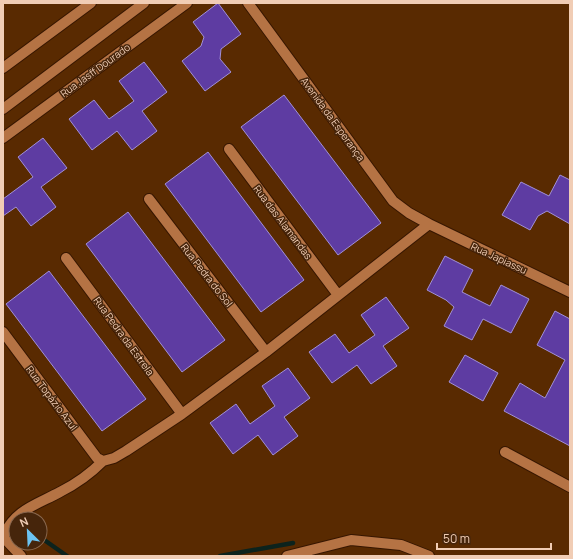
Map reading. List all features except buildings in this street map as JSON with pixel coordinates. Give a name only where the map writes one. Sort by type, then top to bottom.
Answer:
[{"type":"street","points":[[3,68],[91,3]]},
{"type":"street","points":[[3,109],[144,3]]},
{"type":"street","name":"Rua Jasff Dourado","points":[[3,138],[187,3]]},
{"type":"street","name":"Avenida da Esperança","points":[[248,3],[393,201],[409,213],[429,224]]},
{"type":"street","name":"Rua das Alamandas","points":[[229,149],[338,295]]},
{"type":"street","name":"Rua Pedra do Sol","points":[[149,199],[266,352]]},
{"type":"street","points":[[22,556],[3,537],[11,522],[20,513],[82,480],[93,472],[103,461],[114,458],[126,451],[182,414],[266,352],[429,224]]},
{"type":"street","name":"Rua Japiassu","points":[[429,224],[570,292]]},
{"type":"street","name":"Rua Pedra da Estrela","points":[[66,258],[182,414]]},
{"type":"street","name":"Rua Topázio Azul","points":[[3,332],[97,458],[103,461]]},
{"type":"street","points":[[506,452],[570,487]]},
{"type":"street","points":[[287,556],[351,540],[401,545],[428,556]]},
{"type":"waterway","points":[[48,543],[67,556]]},
{"type":"waterway","points":[[220,556],[293,543]]}]
